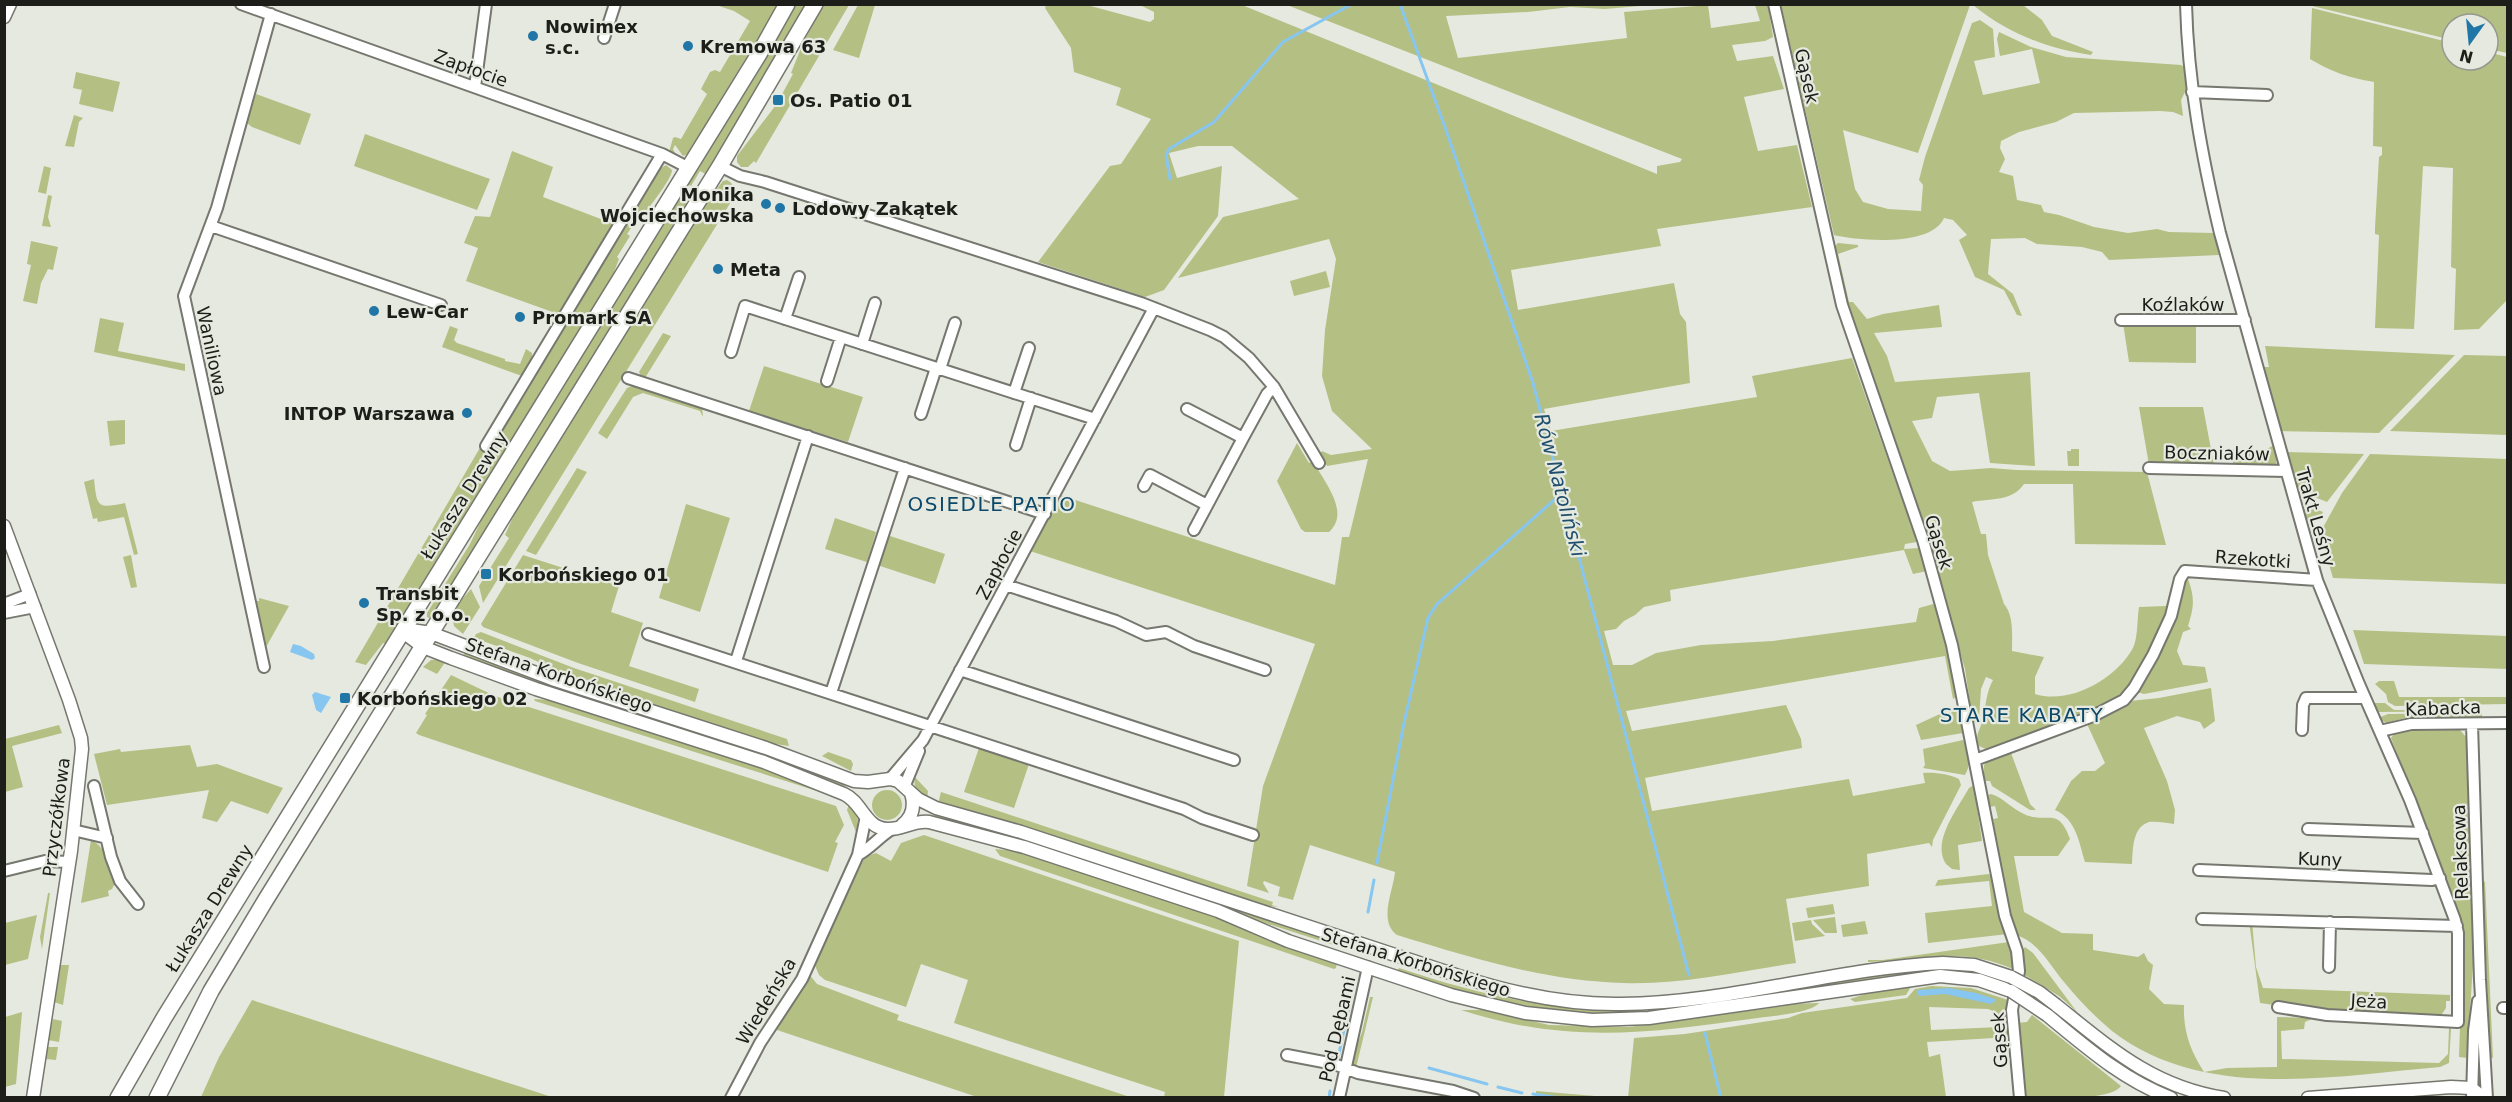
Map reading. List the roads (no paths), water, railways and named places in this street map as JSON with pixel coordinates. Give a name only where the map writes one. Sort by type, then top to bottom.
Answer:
[{"type":"main road","name":"Łukasza Drewny","points":[[118,1098],[164,1018],[689,168],[787,4]]},
{"type":"main road","points":[[157,1098],[211,991],[720,166],[815,4]]},
{"type":"street","name":"Zapłocie","points":[[241,4],[662,154],[689,168]]},
{"type":"street","points":[[475,87],[486,4]]},
{"type":"street","points":[[604,38],[615,4]]},
{"type":"street","name":"Gąsek","points":[[1774,4],[1842,305],[1923,540],[1952,645],[2005,915],[2017,951],[2019,971],[2012,1010],[2020,1098]]},
{"type":"street","name":"Trakt Leśny","points":[[2186,4],[2187,55],[2192,92],[2206,175],[2217,222],[2317,580],[2423,833],[2457,926],[2458,1022]]},
{"type":"street","name":"Waniliowa","points":[[264,667],[254,631],[195,328],[185,304],[185,290],[211,226],[271,14]]},
{"type":"street","points":[[2192,92],[2267,95]]},
{"type":"street","points":[[486,446],[662,154]]},
{"type":"street","points":[[720,166],[740,176],[960,243],[1154,308],[1224,337],[1249,358],[1274,387],[1319,463]]},
{"type":"street","points":[[211,226],[406,295],[441,305]]},
{"type":"street","points":[[785,319],[799,277]]},
{"type":"street","points":[[862,344],[875,303]]},
{"type":"street","points":[[731,352],[745,306],[1095,419]]},
{"type":"street","name":"Zapłocie","points":[[884,780],[909,758],[923,740],[1154,308]]},
{"type":"street","name":"Koźlaków","points":[[2121,320],[2246,320]]},
{"type":"street","points":[[921,414],[955,323]]},
{"type":"street","points":[[827,381],[841,337]]},
{"type":"street","points":[[1014,393],[1029,348]]},
{"type":"street","points":[[628,378],[1044,514]]},
{"type":"street","points":[[1194,530],[1267,394],[1274,387]]},
{"type":"street","points":[[1016,445],[1031,398]]},
{"type":"street","points":[[1187,409],[1243,438]]},
{"type":"street","points":[[736,662],[808,436]]},
{"type":"street","points":[[831,693],[904,468]]},
{"type":"street","name":"Boczniaków","points":[[2149,468],[2286,471]]},
{"type":"street","points":[[1144,486],[1150,475],[1207,505]]},
{"type":"street","name":"Przyczółkowa","points":[[4,526],[81,738],[80,776],[69,862],[35,1095]]},
{"type":"street","name":"Rzekotki","points":[[1975,760],[2093,716],[2124,700],[2134,688],[2153,655],[2171,616],[2181,576],[2187,571],[2317,580]]},
{"type":"street","points":[[1006,585],[1116,621],[1146,635],[1166,632],[1194,646],[1264,670]]},
{"type":"street","points":[[4,604],[30,594]]},
{"type":"street","points":[[4,613],[35,607]]},
{"type":"street","name":"Stefana Korbońskiego","points":[[403,632],[766,748],[843,777],[861,782],[884,780],[908,789],[936,808],[1021,832],[1506,990],[1586,1003],[1674,1001],[1928,963],[1953,963],[1992,969],[2011,976],[2039,992],[2110,1049],[2140,1069],[2189,1090],[2224,1098]]},
{"type":"street","points":[[648,634],[1173,805],[1202,818],[1253,835]]},
{"type":"street","name":"Stefana Korbońskiego","points":[[427,640],[536,689],[772,765],[848,796],[879,828],[895,828],[915,822],[929,822],[1024,847],[1218,911],[1288,941],[1501,1009],[1550,1017],[1592,1020],[1668,1016],[1872,985],[1940,976],[1960,977],[1979,980],[2011,991],[2047,1015],[2120,1072],[2143,1086],[2171,1098]]},
{"type":"street","points":[[960,670],[1234,760]]},
{"type":"street","points":[[2302,730],[2303,705],[2306,698],[2365,699]]},
{"type":"street","name":"Kabacka","points":[[2380,731],[2411,724],[2508,723]]},
{"type":"street","name":"Relaksowa","points":[[2472,724],[2480,980],[2487,1079],[2478,1095]]},
{"type":"street","name":"Zapłocie","points":[[908,789],[923,740]]},
{"type":"street","points":[[866,816],[863,810],[867,789],[884,780]]},
{"type":"street","points":[[94,786],[106,838],[120,881],[138,904]]},
{"type":"street","points":[[895,828],[910,817],[913,809],[908,789]]},
{"type":"street","name":"Wiedeńska","points":[[731,1098],[760,1043],[802,979],[858,855],[866,816]]},
{"type":"street","name":"Wiedeńska","points":[[858,855],[872,848],[878,839],[895,828]]},
{"type":"street","points":[[2308,829],[2423,833]]},
{"type":"street","points":[[73,830],[106,838]]},
{"type":"street","points":[[4,871],[45,861],[69,862]]},
{"type":"street","name":"Kuny","points":[[2199,870],[2432,880],[2440,878]]},
{"type":"street","points":[[2202,919],[2457,926]]},
{"type":"street","points":[[2329,967],[2330,922]]},
{"type":"street","points":[[1368,967],[1372,948]]},
{"type":"street","name":"Pod Dębami","points":[[1339,1098],[1344,1067],[1368,967]]},
{"type":"street","name":"Relaksowa","points":[[2478,1095],[2474,1031],[2480,980]]},
{"type":"street","name":"Jeża","points":[[2278,1007],[2327,1015],[2458,1022]]},
{"type":"street","points":[[1287,1054],[1344,1067],[1358,1073],[1453,1091],[1474,1098]]},
{"type":"street","points":[[2308,1098],[2445,1087],[2478,1095]]},
{"type":"water","points":[[293,644],[314,654],[315,658],[312,660],[290,652]]},
{"type":"water","points":[[315,692],[331,697],[321,713],[316,710],[312,695]]},
{"type":"water","points":[[1949,988],[1976,993],[1995,999],[1995,1001],[1991,1004],[1945,994],[1919,996],[1917,992],[1918,990]]},
{"type":"waterway","points":[[1170,179],[1166,155],[1169,149],[1214,122],[1283,42],[1352,4]]},
{"type":"waterway","name":"Rów Natoliński","points":[[1400,4],[1533,383],[1689,975]]},
{"type":"waterway","points":[[1377,863],[1404,723],[1428,618],[1437,604],[1562,493]]},
{"type":"waterway","points":[[1368,912],[1374,880]]},
{"type":"waterway","points":[[1338,1058],[1350,1002]]},
{"type":"waterway","name":"Rów Natoliński","points":[[1705,1033],[1721,1098]]},
{"type":"waterway","points":[[1429,1068],[1487,1084]]},
{"type":"waterway","points":[[1498,1087],[1522,1093]]},
{"type":"waterway","points":[[1329,1098],[1330,1091]]},
{"type":"waterway","points":[[1533,1094],[1560,1098]]},
{"type":"place","name":"Nowimex s.c.","points":[[533,36]]},
{"type":"place","name":"Kremowa 63","points":[[688,46]]},
{"type":"place","name":"Os. Patio 01","points":[[778,100]]},
{"type":"place","name":"Monika Wojciechowska","points":[[766,204]]},
{"type":"place","name":"Lodowy Zakątek","points":[[780,208]]},
{"type":"place","name":"Meta","points":[[718,269]]},
{"type":"place","name":"Lew-Car","points":[[374,311]]},
{"type":"place","name":"Promark SA","points":[[520,317]]},
{"type":"place","name":"INTOP Warszawa","points":[[467,413]]},
{"type":"place","name":"Korbońskiego 01","points":[[486,574]]},
{"type":"place","name":"Transbit Sp. z o.o.","points":[[364,603]]},
{"type":"place","name":"Korbońskiego 02","points":[[345,698]]},
{"type":"district","name":"OSIEDLE PATIO","points":[[992,504]]},
{"type":"district","name":"STARE KABATY","points":[[2022,715]]}]
